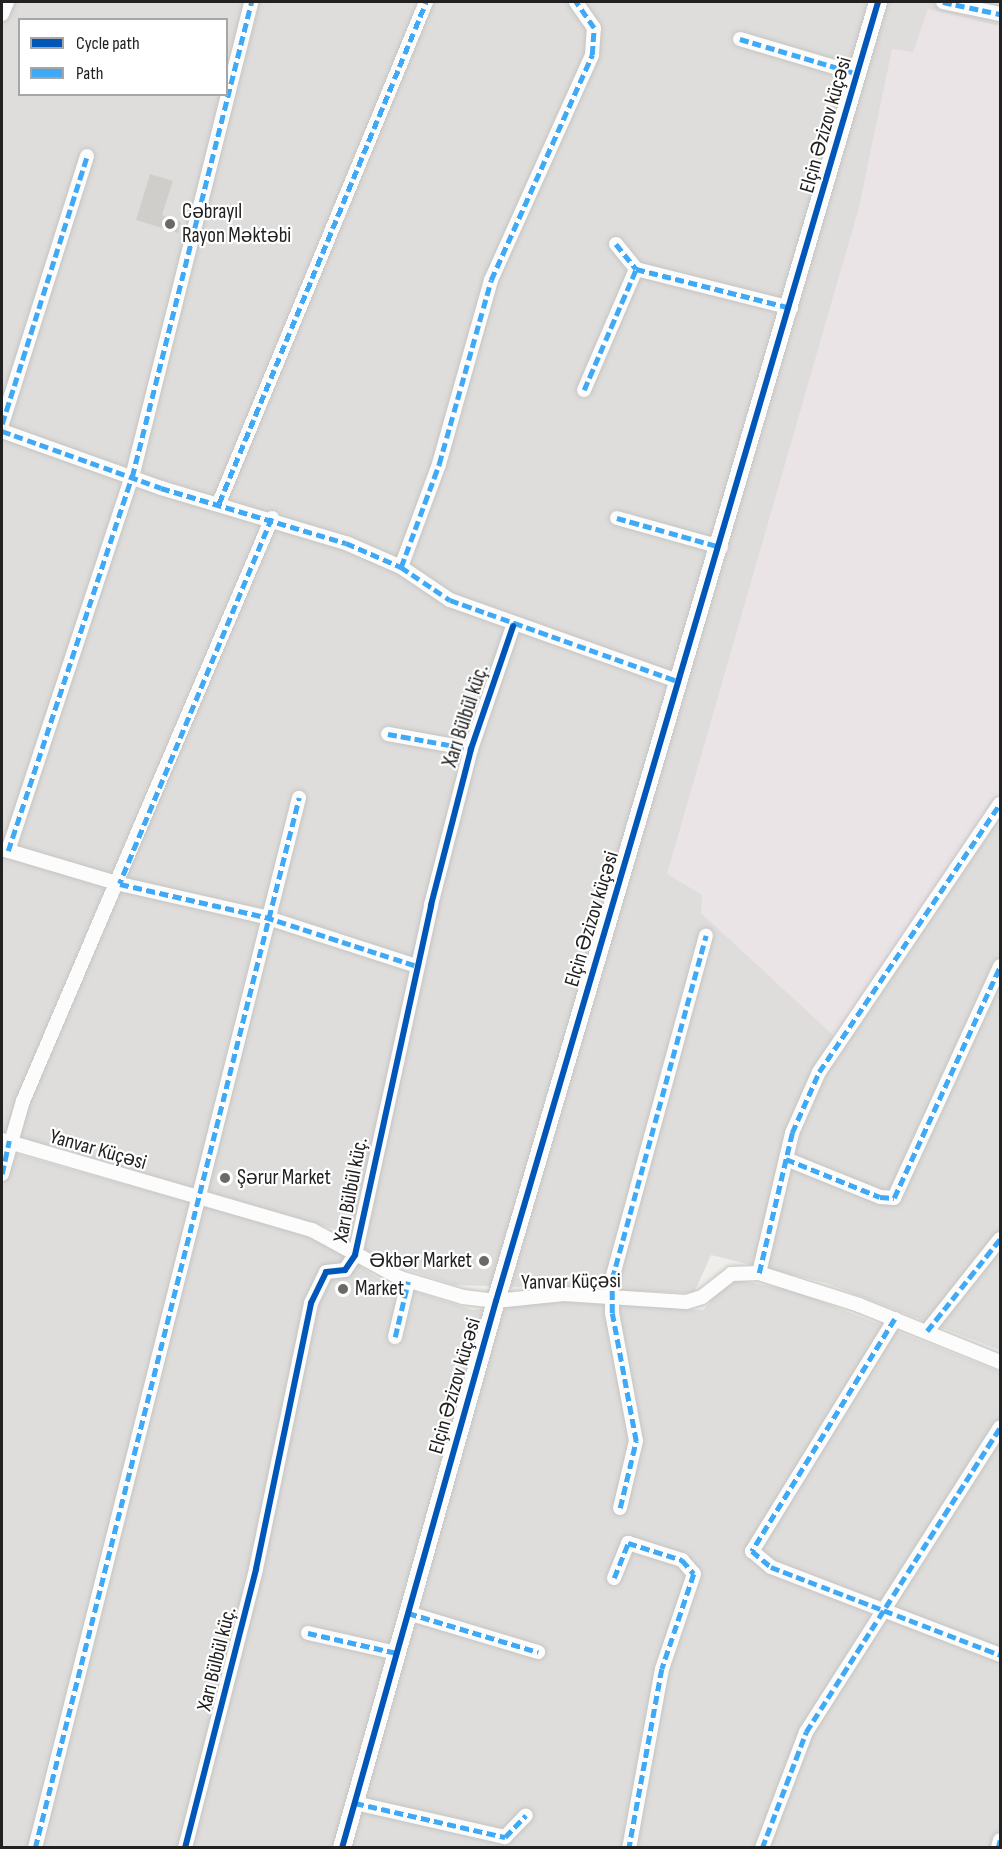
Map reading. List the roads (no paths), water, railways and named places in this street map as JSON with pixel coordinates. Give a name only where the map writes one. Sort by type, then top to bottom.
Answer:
[{"type":"street","points":[[2,14],[8,2]]},
{"type":"street","points":[[228,94],[251,2]]},
{"type":"street","points":[[219,503],[426,2]]},
{"type":"street","points":[[401,567],[435,474],[492,280],[592,55],[594,28],[576,2]]},
{"type":"street","name":"Elçin Əzizov küçəsi","points":[[342,1848],[496,1301],[721,547],[878,2]]},
{"type":"street","points":[[943,2],[1000,14]]},
{"type":"street","points":[[740,39],[858,74]]},
{"type":"street","points":[[227,96],[132,477],[5,850],[120,884],[265,917],[417,966]]},
{"type":"street","points":[[2,424],[87,156]]},
{"type":"street","points":[[616,244],[636,269],[791,308]]},
{"type":"street","points":[[584,390],[636,269]]},
{"type":"street","points":[[2,431],[132,477],[272,518],[401,567],[450,600],[513,626],[680,682]]},
{"type":"street","points":[[2,1174],[5,1141],[120,884],[272,518]]},
{"type":"street","points":[[617,518],[721,547]]},
{"type":"street","name":"Xarı Bülbül küç.","points":[[185,1848],[256,1569],[311,1303],[326,1272],[345,1270],[355,1256],[417,966],[471,749],[513,626]]},
{"type":"street","points":[[387,734],[471,749]]},
{"type":"street","points":[[35,1848],[265,917],[299,798]]},
{"type":"street","points":[[759,1273],[786,1159],[800,1112],[831,1052],[1000,804]]},
{"type":"street","points":[[620,1508],[636,1441],[611,1296],[615,1260],[706,936]]},
{"type":"street","points":[[786,1159],[880,1197],[894,1198],[1000,966]]},
{"type":"street","name":"Yanvar Küçəsi","points":[[5,1141],[312,1230],[355,1256],[408,1282],[496,1301],[611,1296],[696,1300],[731,1274],[759,1273],[895,1319],[1000,1362]]},
{"type":"street","points":[[927,1331],[1000,1239]]},
{"type":"street","points":[[395,1337],[408,1282]]},
{"type":"street","points":[[895,1319],[752,1551],[771,1567],[1000,1655]]},
{"type":"street","points":[[762,1848],[806,1732],[881,1609],[1000,1427]]},
{"type":"street","points":[[614,1578],[628,1544],[682,1560],[694,1574],[662,1669],[629,1848]]},
{"type":"street","points":[[408,1613],[538,1652]]},
{"type":"street","points":[[308,1633],[397,1653]]},
{"type":"street","points":[[355,1803],[505,1837],[526,1815]]},
{"type":"street","points":[[998,1848],[1000,1840]]},
{"type":"place","name":"Cəbrayıl Rayon Məktəbi","points":[[170,224]]},
{"type":"place","name":"Şərur Market","points":[[225,1178]]},
{"type":"place","name":"Əkbər Market","points":[[484,1261]]},
{"type":"place","name":"Market","points":[[343,1289]]}]
